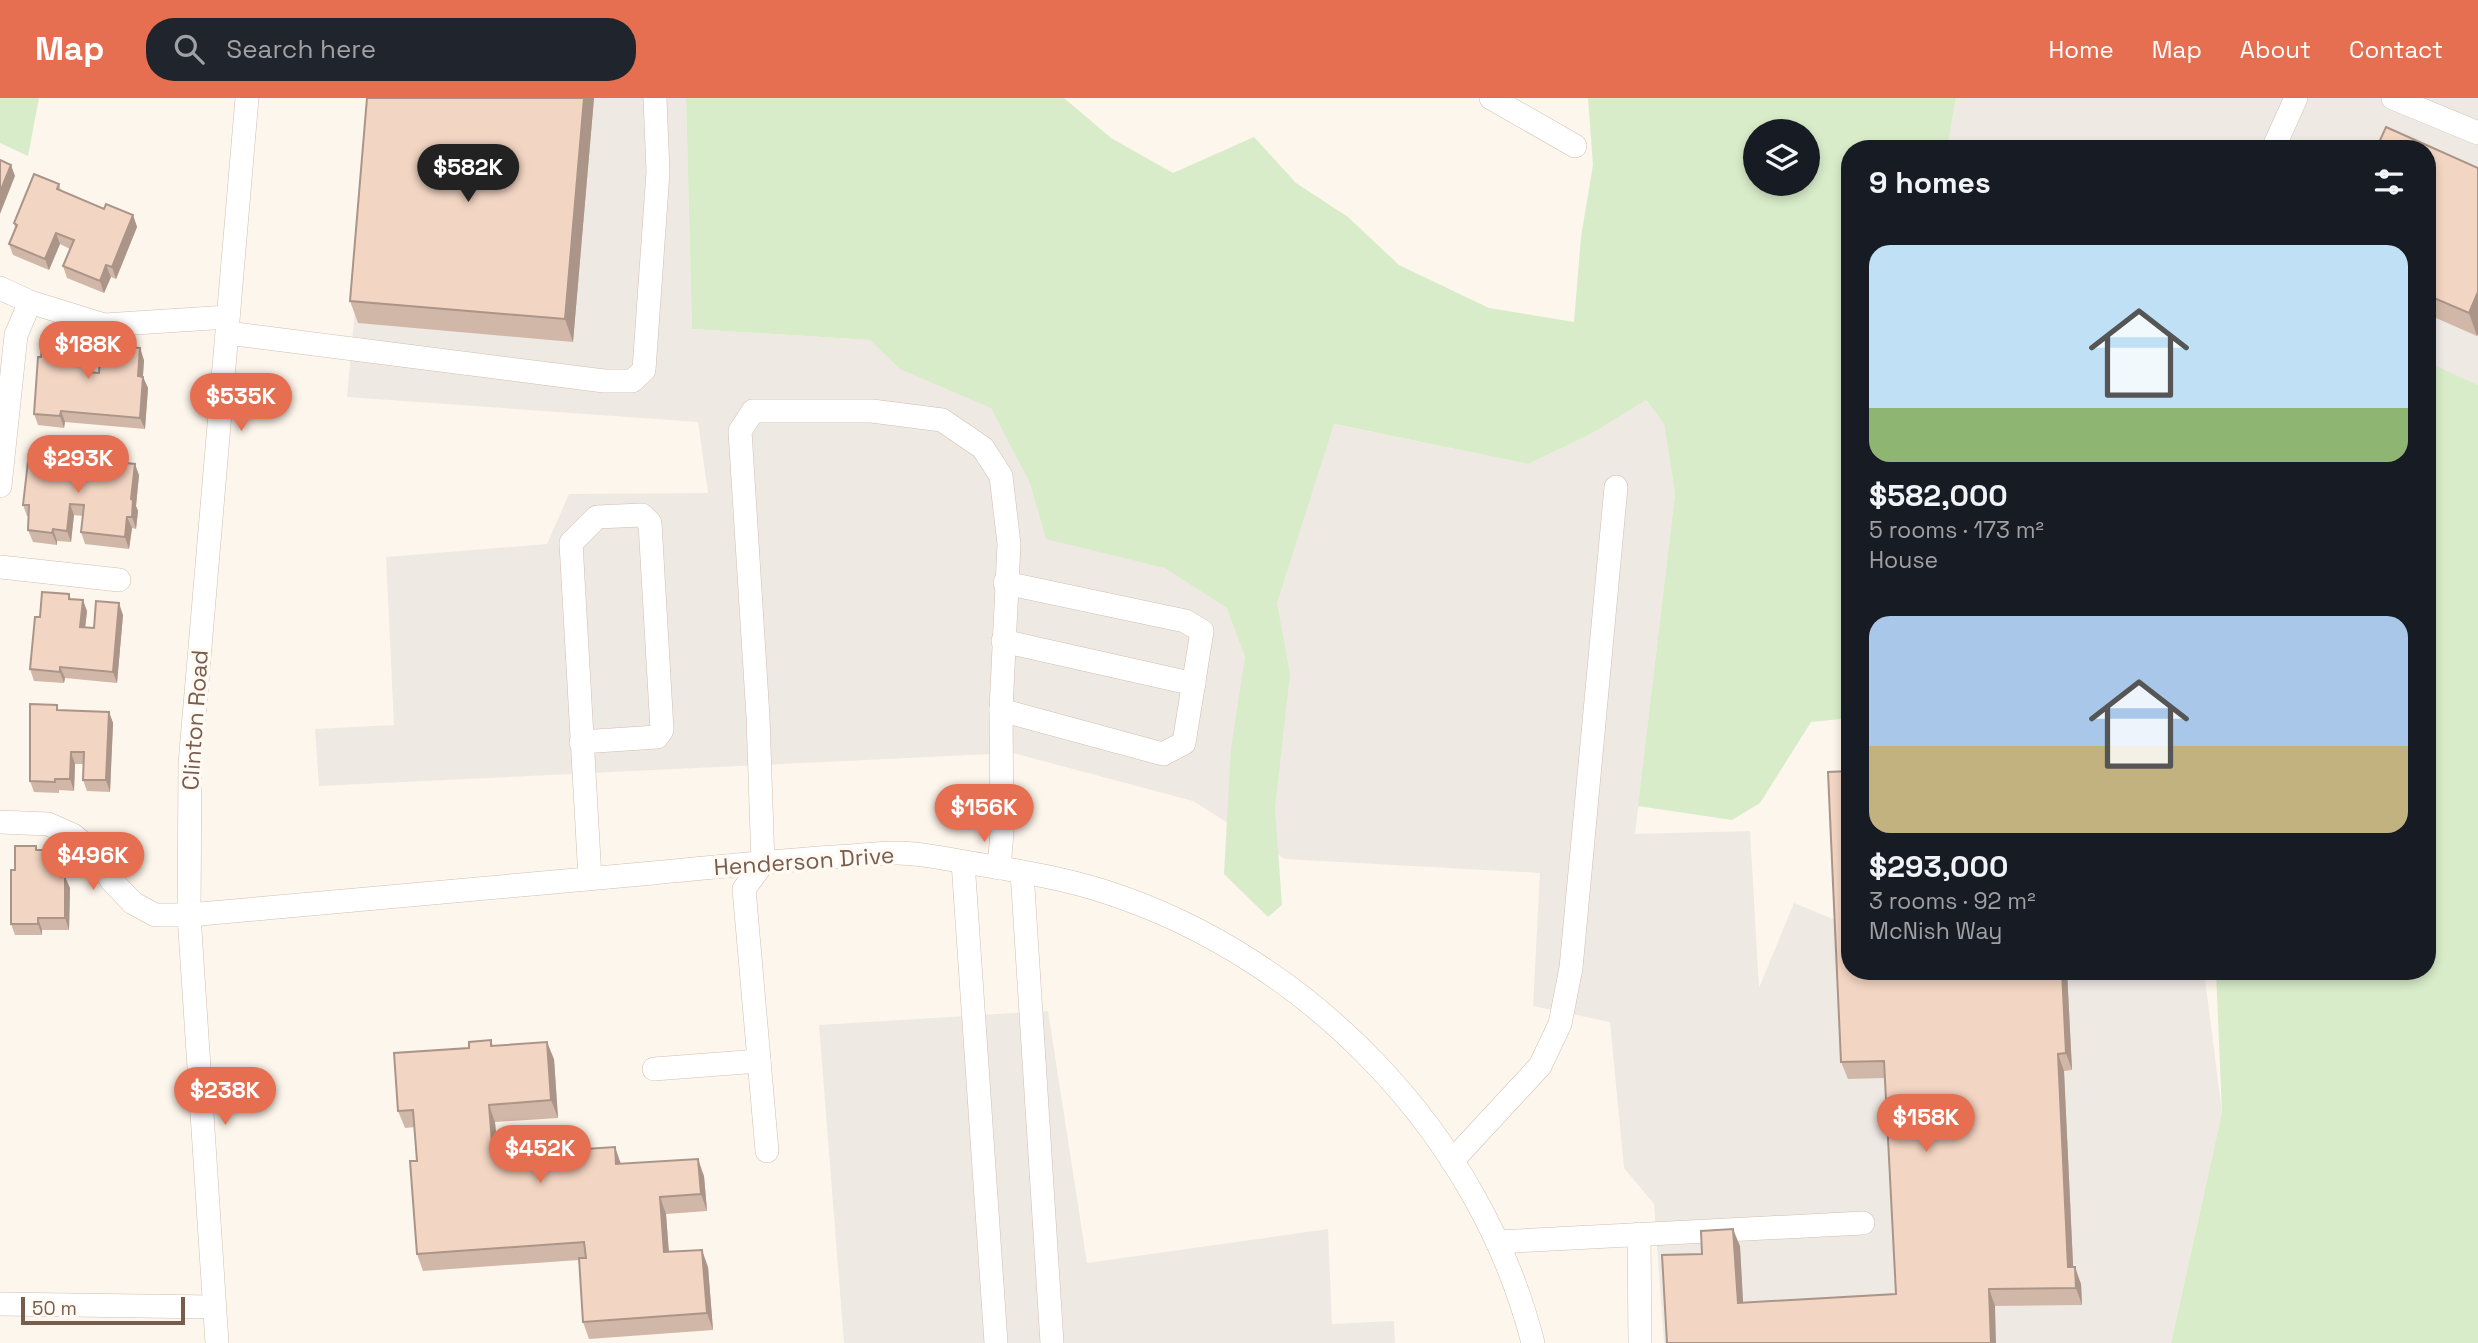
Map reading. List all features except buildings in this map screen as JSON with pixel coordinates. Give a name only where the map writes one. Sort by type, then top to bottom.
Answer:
[{"type":"street","name":"Clinton Road","points":[[217,1343],[190,915],[190,764],[247,98]]},
{"type":"street","points":[[0,288],[30,302],[104,325],[228,325],[604,381],[632,381],[643,370],[659,172],[655,98]]},
{"type":"street","points":[[1492,98],[1575,146]]},
{"type":"street","points":[[2277,140],[2296,98]]},
{"type":"street","points":[[2393,98],[2478,133]]},
{"type":"street","points":[[0,486],[16,335],[30,302]]},
{"type":"street","points":[[767,1151],[744,889],[763,863],[758,717],[740,431],[753,411],[872,411],[942,420],[983,448],[1001,477],[1009,544],[1003,641],[1002,832],[999,868]]},
{"type":"street","points":[[1452,1161],[1540,1066],[1560,1024],[1571,968],[1616,487]]},
{"type":"street","points":[[581,742],[657,737],[663,730],[650,523],[642,515],[597,517],[571,543],[581,742],[590,878]]},
{"type":"street","points":[[0,567],[119,580]]},
{"type":"street","points":[[1001,710],[1163,754],[1184,743],[1202,631],[1185,621],[1005,583]]},
{"type":"street","points":[[1003,641],[1194,684]]},
{"type":"street","name":"Henderson Drive","points":[[0,822],[48,824],[73,835],[97,855],[111,880],[133,903],[155,915],[190,915],[900,853],[1041,874],[1108,893],[1172,918],[1233,950],[1279,980],[1344,1032],[1392,1081],[1435,1135],[1472,1193],[1497,1242],[1527,1319],[1533,1343]]},
{"type":"street","points":[[963,862],[996,1343]]},
{"type":"street","points":[[1022,872],[1052,1343]]},
{"type":"street","points":[[654,1069],[759,1061]]},
{"type":"street","points":[[1497,1242],[1863,1223]]},
{"type":"street","points":[[1639,1234],[1640,1343]]},
{"type":"street","points":[[0,1304],[214,1307]]},
{"type":"shaded area","points":[[374,98],[686,98],[692,329],[888,341],[1333,424],[1528,464],[1589,435],[1645,399],[1664,424],[1675,494],[1635,834],[1750,831],[1759,988],[1794,903],[1841,922],[1841,980],[2205,980],[2222,1112],[2171,1343],[1664,1343],[1654,1204],[1624,1168],[1610,1022],[1533,1006],[1540,873],[1285,859],[1193,801],[1013,753],[319,786],[315,729],[394,725],[386,557],[547,544],[569,494],[708,493],[698,422],[347,397]]},
{"type":"shaded area","points":[[1956,98],[2478,98],[2478,439],[2436,420],[2436,140],[1949,140]]},
{"type":"shaded area","points":[[1048,1011],[1087,1263],[1328,1229],[1332,1324],[1394,1321],[1395,1343],[844,1343],[819,1025]]},
{"type":"green space","points":[[0,98],[39,98],[28,156],[0,143]]},
{"type":"green space","points":[[686,98],[1064,98],[1111,138],[1173,173],[1254,137],[1296,183],[1348,217],[1399,265],[1489,308],[1574,322],[1581,237],[1593,165],[1588,98],[1956,98],[1949,140],[1841,140],[1841,719],[1811,722],[1760,803],[1732,820],[1638,806],[1675,494],[1664,424],[1646,400],[1589,435],[1528,464],[1334,424],[1277,603],[1290,674],[1275,809],[1282,905],[1268,917],[1224,874],[1231,748],[1245,657],[1227,608],[1165,568],[1046,539],[1030,483],[991,408],[900,369],[870,340],[692,329]]},
{"type":"green space","points":[[2436,366],[2478,385],[2478,1343],[2171,1343],[2222,1112],[2216,980],[2436,980]]}]
